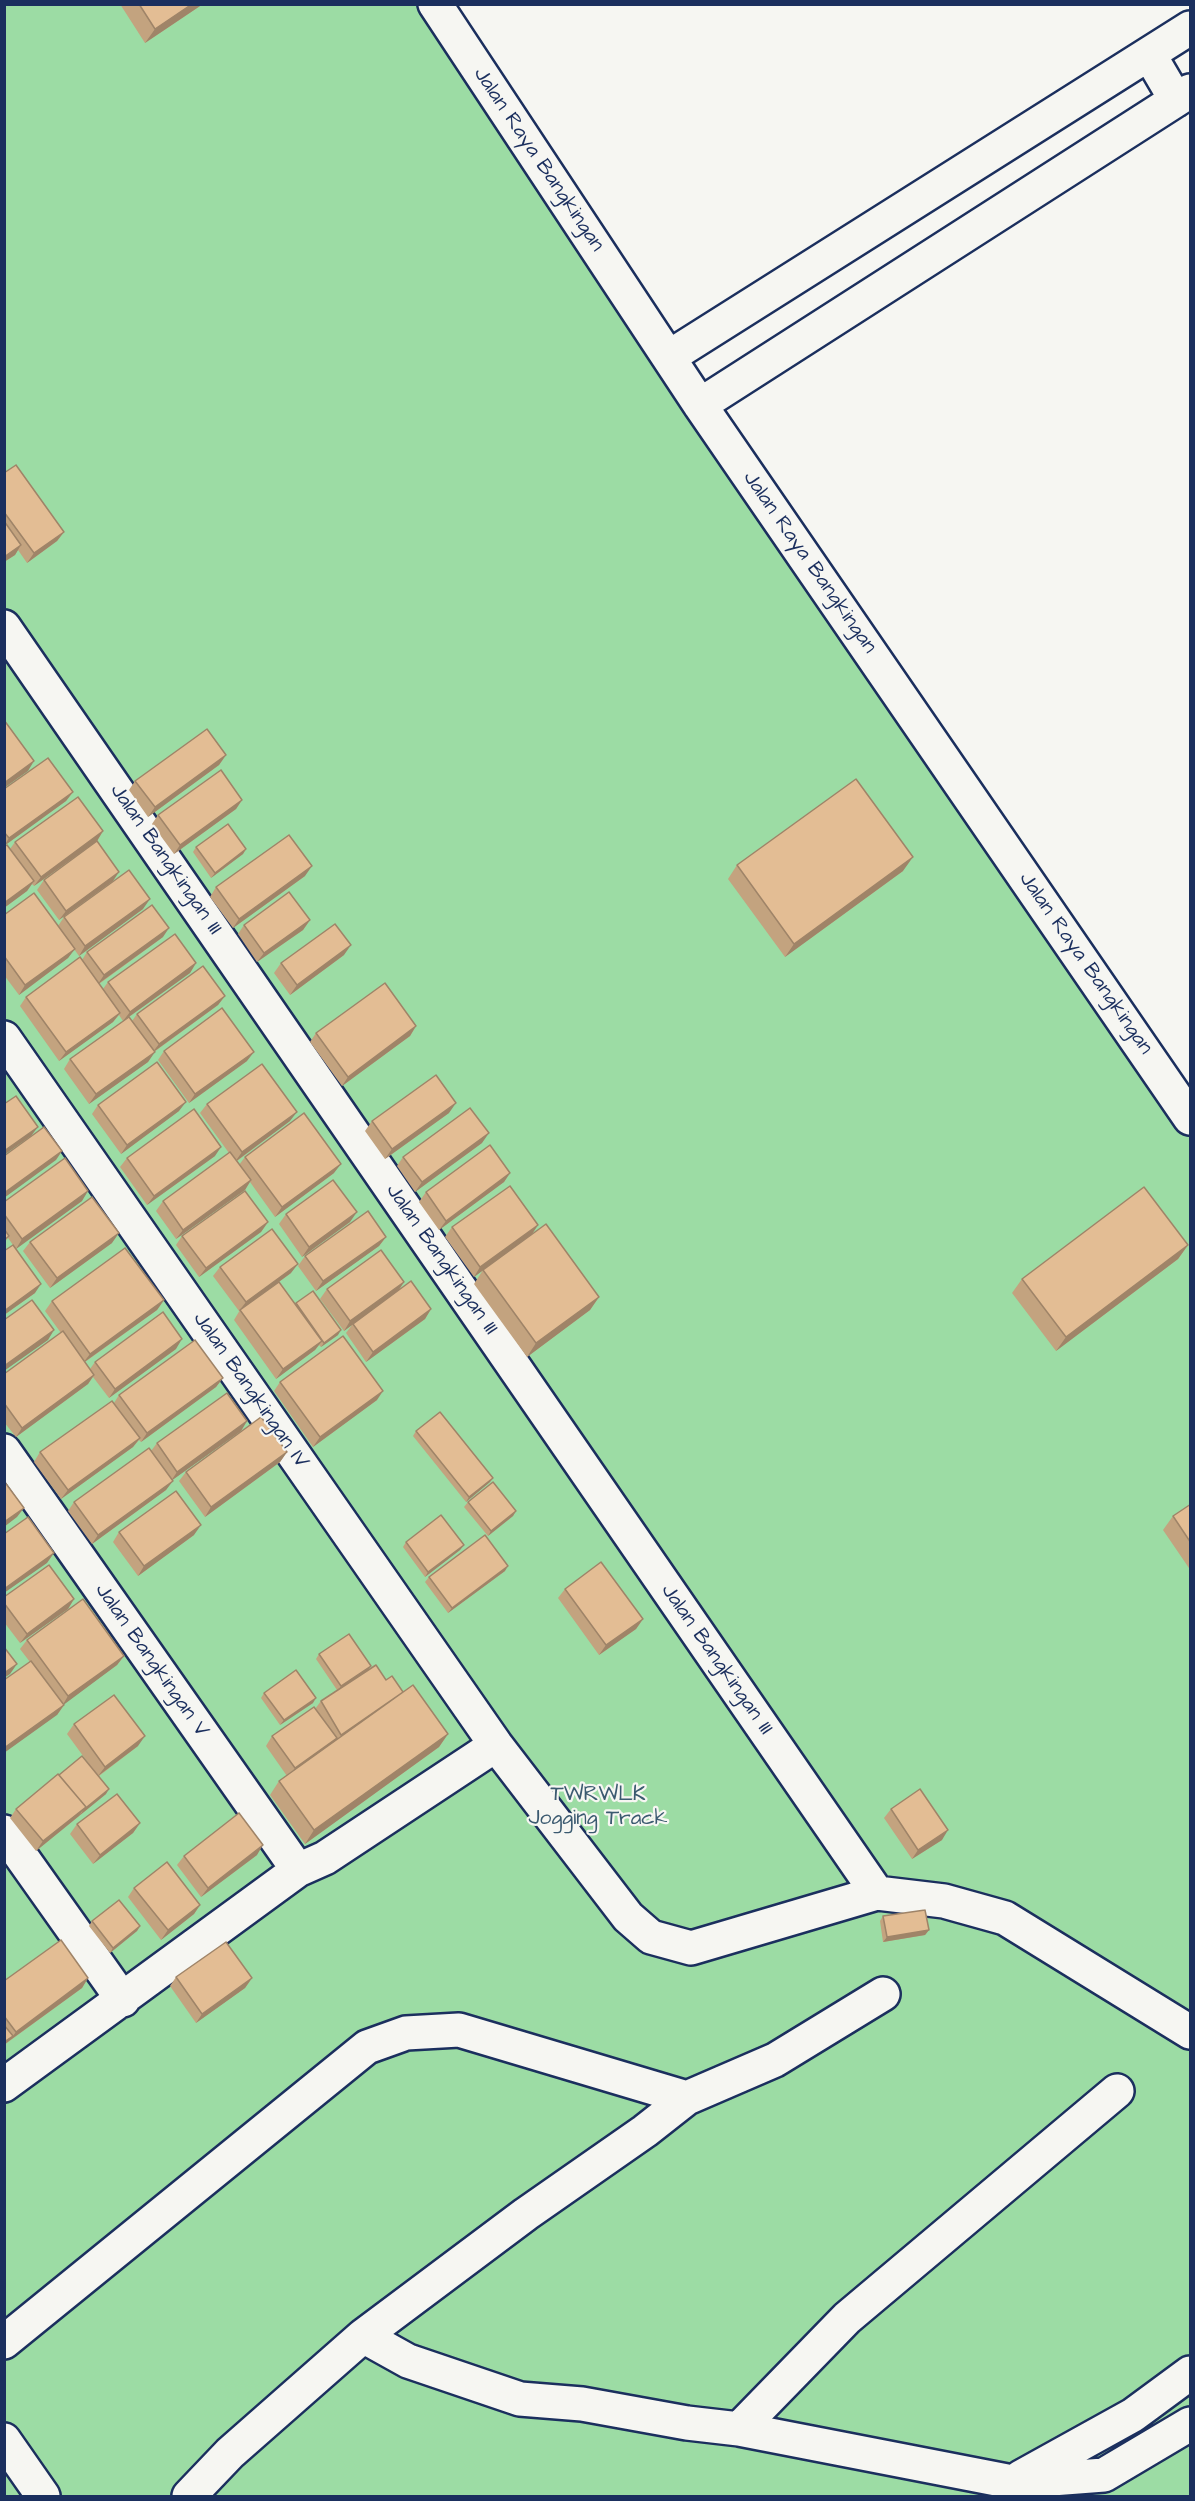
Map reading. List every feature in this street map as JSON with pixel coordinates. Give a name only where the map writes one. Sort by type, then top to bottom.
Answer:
[{"type":"street","name":"Jalan Raya Bangkingan","points":[[435,4],[700,405],[1191,1118]]},
{"type":"street","points":[[669,357],[1191,28]]},
{"type":"street","points":[[700,405],[1183,96],[1149,54]]},
{"type":"street","name":"Jalan Bangkingan III","points":[[4,627],[876,1893]]},
{"type":"street","name":"Jalan Bangkingan IV","points":[[4,1038],[496,1745],[628,1917],[651,1938],[691,1948],[876,1893]]},
{"type":"street","name":"Jalan Bangkingan V","points":[[4,1451],[298,1870]]},
{"type":"street","points":[[4,2085],[298,1870],[325,1858],[496,1745]]},
{"type":"street","points":[[4,1832],[123,2000]]},
{"type":"street","points":[[876,1893],[944,1901],[1005,1918],[1191,2032]]},
{"type":"street","points":[[189,2496],[230,2453],[363,2336],[526,2214],[687,2098],[775,2060],[883,1994]]},
{"type":"street","points":[[4,2342],[367,2047],[406,2033],[459,2030],[687,2098]]},
{"type":"street","points":[[738,2429],[847,2318],[1117,2091]]},
{"type":"street","points":[[363,2336],[408,2361],[520,2399],[582,2404],[687,2423],[738,2429],[1012,2482],[1104,2475],[1191,2424]]},
{"type":"street","points":[[1012,2482],[1133,2415],[1191,2373]]},
{"type":"street","points":[[4,2440],[43,2496]]},
{"type":"green space","name":"TWRWLK Jogging Track","points":[[5,5],[441,5],[1190,1119],[1190,2496],[5,2496]]},
{"type":"building","points":[[139,4],[192,4],[155,29]]},
{"type":"building","points":[[16,465],[64,532],[34,553],[4,512],[4,473]]},
{"type":"building","points":[[4,521],[21,545],[4,557]]},
{"type":"building","points":[[4,720],[34,761],[4,783]]},
{"type":"building","points":[[207,729],[226,755],[155,807],[135,781]]},
{"type":"building","points":[[48,758],[73,792],[9,838],[4,832],[4,789]]},
{"type":"building","points":[[221,770],[242,800],[180,845],[158,815]]},
{"type":"building","points":[[856,779],[913,857],[794,944],[737,865]]},
{"type":"building","points":[[78,797],[103,831],[41,877],[15,842]]},
{"type":"building","points":[[228,824],[246,849],[215,873],[196,847]]},
{"type":"building","points":[[289,835],[312,866],[239,919],[216,887]]},
{"type":"building","points":[[97,841],[119,872],[66,911],[44,880]]},
{"type":"building","points":[[7,845],[34,881],[4,903],[4,847]]},
{"type":"building","points":[[129,870],[150,899],[85,946],[64,917]]},
{"type":"building","points":[[289,892],[310,920],[264,953],[244,925]]},
{"type":"building","points":[[34,893],[75,949],[25,985],[4,956],[4,915]]},
{"type":"building","points":[[152,905],[169,928],[104,975],[87,952]]},
{"type":"building","points":[[335,924],[351,945],[297,985],[281,963]]},
{"type":"building","points":[[175,934],[196,963],[130,1012],[108,982]]},
{"type":"building","points":[[80,957],[120,1013],[66,1052],[26,997]]},
{"type":"building","points":[[203,966],[225,996],[159,1044],[137,1014]]},
{"type":"building","points":[[385,983],[416,1026],[348,1077],[316,1033]]},
{"type":"building","points":[[222,1008],[254,1052],[195,1094],[164,1051]]},
{"type":"building","points":[[129,1017],[155,1052],[96,1094],[70,1059]]},
{"type":"building","points":[[157,1062],[186,1102],[127,1145],[98,1105]]},
{"type":"building","points":[[262,1064],[297,1112],[242,1152],[207,1104]]},
{"type":"building","points":[[436,1075],[456,1103],[392,1149],[372,1121]]},
{"type":"building","points":[[16,1096],[38,1127],[4,1151],[4,1104]]},
{"type":"building","points":[[470,1108],[489,1133],[422,1182],[403,1157]]},
{"type":"building","points":[[194,1109],[221,1147],[154,1196],[127,1158]]},
{"type":"building","points":[[304,1113],[341,1164],[282,1207],[245,1157]]},
{"type":"building","points":[[44,1127],[62,1151],[4,1193],[4,1156]]},
{"type":"building","points":[[490,1145],[510,1173],[446,1221],[426,1192]]},
{"type":"building","points":[[230,1152],[251,1180],[183,1230],[163,1201]]},
{"type":"building","points":[[65,1158],[88,1191],[22,1239],[4,1214],[4,1202]]},
{"type":"building","points":[[333,1180],[357,1212],[309,1247],[286,1214]]},
{"type":"building","points":[[510,1186],[538,1225],[480,1267],[452,1227]]},
{"type":"building","points":[[1144,1187],[1188,1245],[1066,1337],[1022,1279]]},
{"type":"building","points":[[245,1191],[268,1222],[206,1268],[182,1236]]},
{"type":"building","points":[[92,1197],[119,1233],[57,1278],[30,1242]]},
{"type":"building","points":[[368,1211],[386,1237],[323,1281],[305,1256]]},
{"type":"building","points":[[546,1224],[599,1297],[536,1343],[483,1270]]},
{"type":"building","points":[[4,1229],[9,1236],[4,1240]]},
{"type":"building","points":[[272,1229],[298,1264],[246,1302],[220,1267]]},
{"type":"building","points":[[13,1245],[41,1284],[4,1311],[4,1251]]},
{"type":"building","points":[[125,1248],[164,1300],[90,1354],[52,1301]]},
{"type":"building","points":[[381,1250],[404,1282],[350,1321],[327,1289]]},
{"type":"building","points":[[411,1281],[431,1309],[373,1352],[353,1324]]},
{"type":"building","points":[[279,1282],[322,1341],[283,1369],[240,1310]]},
{"type":"building","points":[[313,1291],[341,1330],[324,1343],[296,1303]]},
{"type":"building","points":[[32,1300],[54,1330],[4,1366],[4,1320]]},
{"type":"building","points":[[163,1312],[182,1339],[115,1389],[95,1362]]},
{"type":"building","points":[[63,1331],[94,1375],[22,1428],[4,1403],[4,1374]]},
{"type":"building","points":[[343,1336],[383,1391],[320,1437],[280,1382]]},
{"type":"building","points":[[195,1340],[223,1378],[147,1433],[119,1395]]},
{"type":"building","points":[[227,1393],[247,1421],[177,1472],[157,1443]]},
{"type":"building","points":[[112,1401],[140,1438],[68,1490],[40,1452]]},
{"type":"building","points":[[440,1412],[493,1478],[469,1497],[416,1431]]},
{"type":"building","points":[[261,1417],[287,1452],[211,1507],[186,1472]]},
{"type":"building","points":[[149,1448],[173,1481],[98,1535],[74,1502]]},
{"type":"building","points":[[4,1481],[24,1508],[4,1522]]},
{"type":"building","points":[[493,1482],[516,1511],[491,1531],[468,1502]]},
{"type":"building","points":[[176,1491],[201,1525],[144,1566],[119,1532]]},
{"type":"building","points":[[1191,1504],[1191,1543],[1173,1516]]},
{"type":"building","points":[[441,1515],[464,1545],[428,1572],[406,1542]]},
{"type":"building","points":[[28,1517],[54,1553],[4,1589],[4,1534]]},
{"type":"building","points":[[485,1535],[508,1566],[452,1608],[429,1577]]},
{"type":"building","points":[[601,1562],[643,1619],[606,1645],[565,1589]]},
{"type":"building","points":[[49,1565],[74,1599],[27,1634],[4,1603],[4,1597]]},
{"type":"building","points":[[83,1599],[124,1656],[68,1696],[27,1640]]},
{"type":"building","points":[[349,1634],[371,1666],[341,1686],[319,1654]]},
{"type":"building","points":[[4,1647],[17,1664],[4,1673]]},
{"type":"building","points":[[31,1661],[64,1705],[4,1748],[4,1680]]},
{"type":"building","points":[[376,1665],[386,1680],[392,1676],[403,1692],[341,1735],[321,1701]]},
{"type":"building","points":[[296,1670],[316,1698],[284,1720],[264,1693]]},
{"type":"building","points":[[413,1685],[448,1734],[314,1830],[279,1781]]},
{"type":"building","points":[[114,1695],[145,1736],[105,1767],[74,1724]]},
{"type":"building","points":[[314,1707],[337,1738],[295,1768],[272,1736]]},
{"type":"building","points":[[82,1756],[109,1789],[82,1811],[86,1807],[59,1775]]},
{"type":"building","points":[[58,1774],[86,1807],[43,1841],[16,1809]]},
{"type":"building","points":[[920,1789],[948,1830],[918,1850],[891,1809]]},
{"type":"building","points":[[117,1794],[140,1823],[100,1855],[77,1824]]},
{"type":"building","points":[[239,1813],[263,1845],[208,1888],[184,1856]]},
{"type":"building","points":[[167,1862],[200,1905],[168,1930],[134,1888]]},
{"type":"building","points":[[119,1900],[140,1926],[113,1948],[92,1921]]},
{"type":"building","points":[[925,1910],[929,1930],[887,1937],[883,1916]]},
{"type":"building","points":[[61,1940],[88,1978],[16,2032],[4,2016],[4,1981]]},
{"type":"building","points":[[226,1942],[252,1978],[202,2014],[176,1977]]},
{"type":"building","points":[[4,2025],[13,2036],[4,2042]]}]
